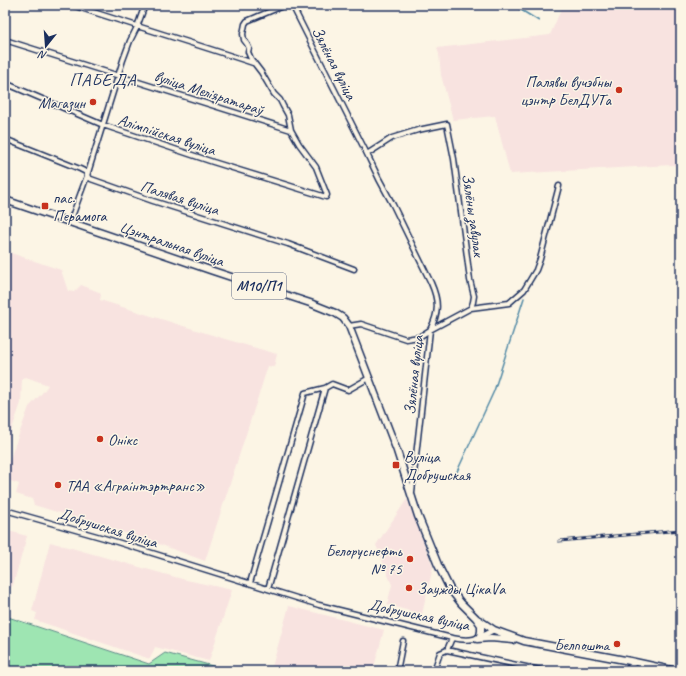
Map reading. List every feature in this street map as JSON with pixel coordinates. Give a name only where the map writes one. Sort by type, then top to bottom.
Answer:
[{"type":"main road","name":"Цэнтральная вуліца","points":[[5,200],[310,303],[335,313],[343,318],[349,326],[392,438],[411,497]]},
{"type":"main road","name":"М10/П1","points":[[411,497],[432,552],[450,589],[476,618],[494,630],[524,641],[676,671]]},
{"type":"main road","points":[[476,618],[481,625],[480,636],[477,639]]},
{"type":"main road","points":[[477,639],[490,638],[524,641]]},
{"type":"street","points":[[72,5],[253,63]]},
{"type":"street","points":[[70,222],[87,176],[130,41],[145,5]]},
{"type":"street","points":[[285,5],[247,21],[243,34],[244,40],[249,48],[249,56],[261,72],[274,94],[280,100],[288,116],[291,130]]},
{"type":"street","name":"Зялёная вуліца","points":[[292,5],[367,154],[378,179],[393,205],[433,288],[438,309],[436,318],[430,330],[411,497]]},
{"type":"street","name":"вуліца Меліяратараў","points":[[5,40],[291,130]]},
{"type":"street","name":"Алімпійская вуліца","points":[[5,83],[103,125],[213,162],[326,197],[327,195],[316,168],[291,130]]},
{"type":"street","name":"Зялёны завулак","points":[[367,154],[392,138],[418,130],[447,124],[454,159],[467,257],[474,296],[474,302],[470,308]]},
{"type":"street","name":"Палявая вуліца","points":[[5,139],[80,169],[86,172],[87,176],[91,179],[132,194],[288,244],[354,269]]},
{"type":"street","points":[[349,326],[361,324],[406,339],[419,337],[470,308],[509,303],[524,290],[536,270],[559,186]]},
{"type":"street","points":[[250,583],[305,393],[325,388],[332,384],[348,390],[369,378]]},
{"type":"street","points":[[268,590],[325,388]]},
{"type":"street","name":"Добрушская вуліца","points":[[5,510],[104,538],[320,605],[452,638],[470,640],[477,639],[494,630]]},
{"type":"street","points":[[447,650],[452,638]]},
{"type":"street","points":[[397,671],[403,641]]},
{"type":"street","points":[[434,671],[440,653],[447,650],[545,671]]},
{"type":"street","points":[[625,671],[636,662]]},
{"type":"shaded area","name":"Палявы вучэбны цэнтр БелДУТа","points":[[563,5],[681,5],[681,167],[672,165],[510,174],[495,116],[453,120],[441,75],[437,48],[550,35]]},
{"type":"shaded area","points":[[5,251],[61,270],[68,291],[74,292],[81,285],[99,292],[101,295],[100,300],[277,354],[274,367],[268,366],[205,561],[148,540],[34,505],[32,499],[16,494],[19,484],[5,479],[5,472],[29,407],[48,385],[26,377],[22,378],[21,403],[5,449]]},
{"type":"shaded area","points":[[407,499],[433,567],[422,614],[387,605],[392,585],[376,545]]},
{"type":"shaded area","points":[[5,530],[27,536],[13,585],[5,594]]},
{"type":"shaded area","points":[[50,542],[182,579],[232,590],[209,661],[155,647],[150,659],[35,620],[37,613],[32,611]]},
{"type":"shaded area","points":[[289,606],[384,630],[373,671],[286,671],[272,667]]},
{"type":"green space","points":[[5,616],[149,664],[165,653],[231,671],[5,671]]},
{"type":"waterway","points":[[513,5],[539,21]]},
{"type":"waterway","points":[[455,476],[494,391],[524,298]]},
{"type":"railway","points":[[559,541],[681,530]]},
{"type":"place","name":"Палявы вучэбны цэнтр БелДУТа","points":[[619,90]]},
{"type":"place","name":"Магазин","points":[[93,102]]},
{"type":"place","name":"пас. Перамога","points":[[45,206]]},
{"type":"place","name":"Онікс","points":[[100,439]]},
{"type":"place","name":"Вуліца Добрушская","points":[[396,465]]},
{"type":"place","name":"ТАА «Аграінтэртранс»","points":[[58,485]]},
{"type":"place","name":"Белоруснефть № 75","points":[[410,559]]},
{"type":"place","name":"Заужды ЦікаVа","points":[[409,588]]},
{"type":"place","name":"Белпошта","points":[[617,644]]},
{"type":"district","name":"ПАБЕДА","points":[[103,80]]}]
